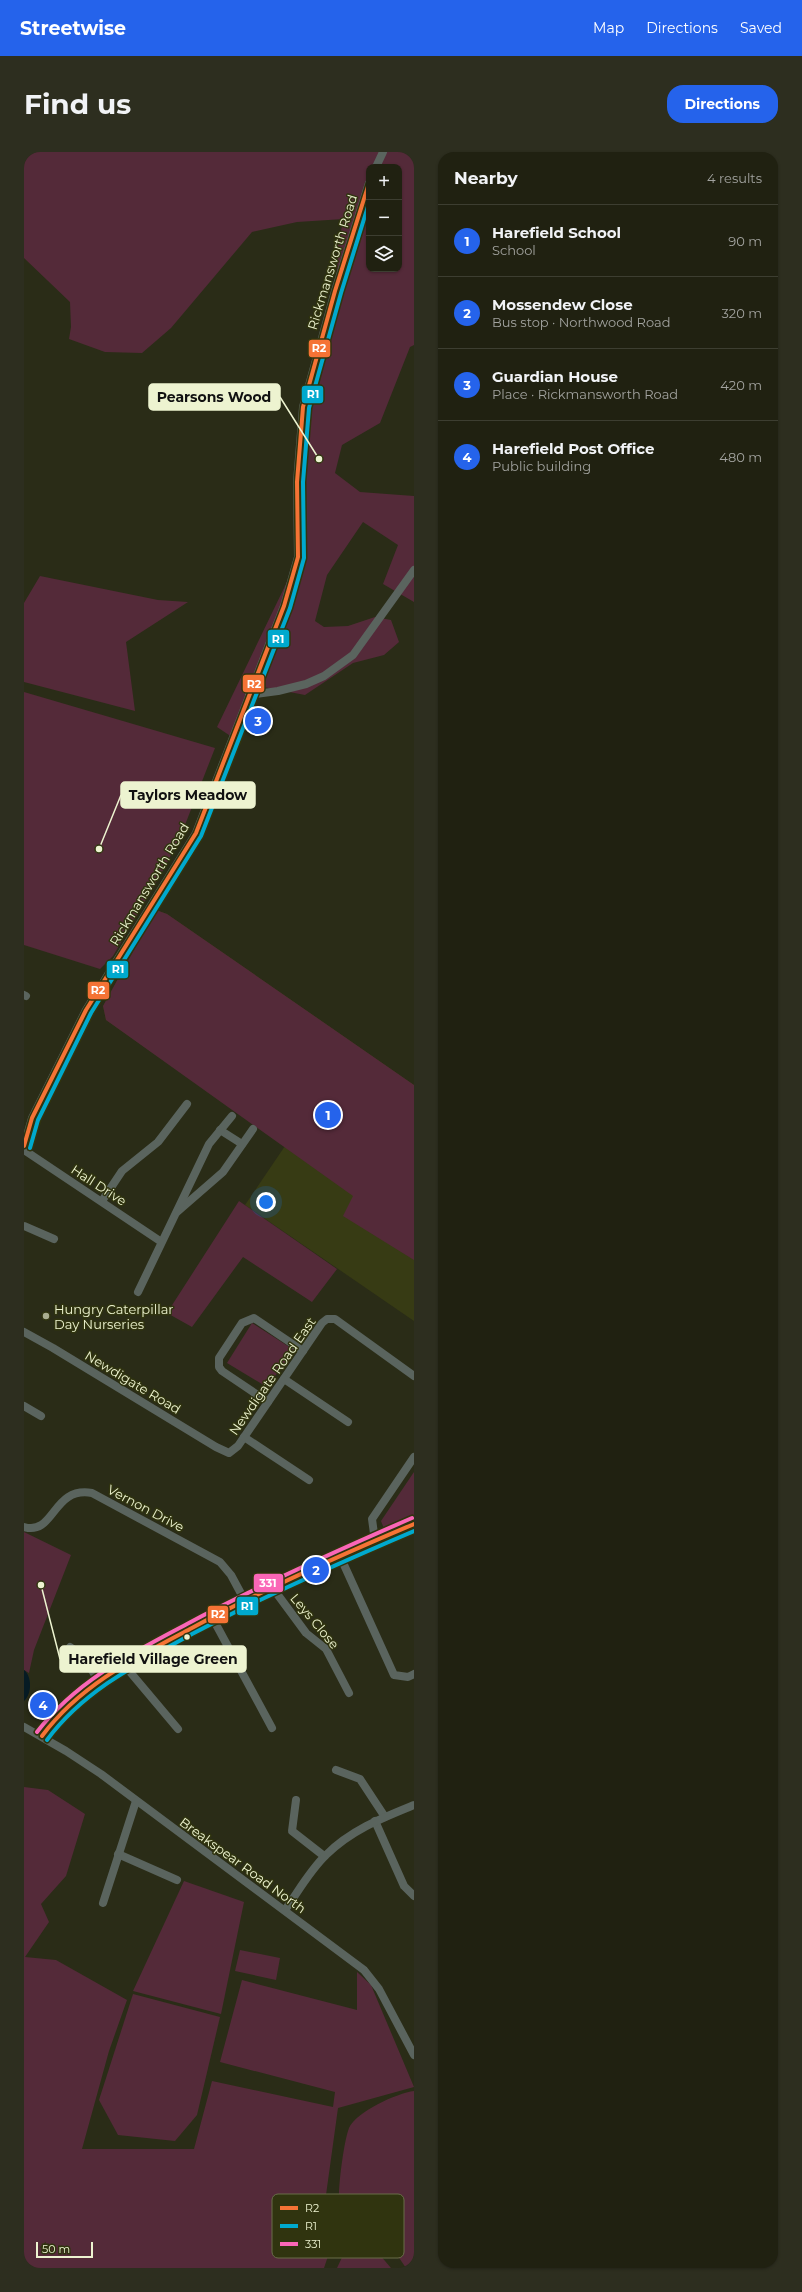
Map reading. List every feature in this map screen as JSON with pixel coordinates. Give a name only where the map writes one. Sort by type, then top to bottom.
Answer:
[{"type":"street","points":[[377,164],[383,152]]},
{"type":"street","name":"Rickmansworth Road","points":[[24,1146],[32,1118],[86,1010],[196,833],[293,579],[298,557],[297,482],[303,407],[335,291],[366,193]]},
{"type":"street","points":[[249,695],[278,691],[306,684],[324,676],[353,655],[414,570]]},
{"type":"street","points":[[102,1201],[122,1171],[158,1142],[187,1104]]},
{"type":"street","points":[[138,1292],[160,1241],[209,1144],[232,1116]]},
{"type":"street","points":[[174,1215],[223,1172],[253,1129]]},
{"type":"street","points":[[220,1130],[242,1144]]},
{"type":"street","name":"Hall Drive","points":[[24,1150],[160,1241]]},
{"type":"street","points":[[24,1226],[54,1239]]},
{"type":"street","points":[[268,1402],[222,1371],[219,1367],[219,1358],[242,1323],[254,1318],[303,1351]]},
{"type":"street","name":"Newdigate Road East","points":[[229,1453],[244,1437],[322,1323],[327,1319],[335,1319],[414,1376]]},
{"type":"street","name":"Newdigate Road","points":[[24,1332],[216,1447],[229,1453]]},
{"type":"street","points":[[284,1378],[348,1422]]},
{"type":"street","points":[[24,1406],[41,1416]]},
{"type":"street","points":[[244,1437],[309,1480]]},
{"type":"street","points":[[375,1540],[372,1519],[414,1457]]},
{"type":"street","name":"Vernon Drive","points":[[24,1527],[33,1528],[42,1525],[50,1517],[62,1500],[69,1496],[79,1493],[92,1493],[220,1562],[228,1570],[245,1601]]},
{"type":"street","points":[[42,1736],[61,1710],[98,1682],[125,1666],[212,1617],[272,1587],[414,1524]]},
{"type":"street","points":[[340,1556],[394,1675],[408,1677],[414,1674]]},
{"type":"street","name":"Leys Close","points":[[272,1587],[306,1633],[326,1649],[349,1693]]},
{"type":"street","points":[[212,1617],[272,1728]]},
{"type":"street","points":[[70,1647],[84,1657],[98,1682]]},
{"type":"street","points":[[125,1666],[178,1729]]},
{"type":"street","name":"Breakspear Road North","points":[[24,1727],[42,1736],[101,1774],[195,1846],[285,1910],[364,1970],[378,1989],[414,2055]]},
{"type":"street","points":[[336,1770],[360,1779],[385,1817]]},
{"type":"street","points":[[296,1800],[292,1831],[324,1856]]},
{"type":"street","points":[[103,1903],[136,1801]]},
{"type":"street","points":[[285,1910],[324,1856],[356,1831],[375,1821],[414,1805]]},
{"type":"street","points":[[375,1821],[404,1886],[414,1896]]},
{"type":"street","points":[[118,1854],[177,1880]]},
{"type":"shaded area","points":[[24,152],[414,152],[414,345],[410,347],[380,423],[342,445],[335,473],[360,492],[414,496],[414,602],[383,584],[398,545],[363,522],[327,575],[315,621],[324,627],[348,626],[375,617],[391,620],[399,642],[384,655],[353,663],[305,695],[258,686],[235,739],[217,727],[299,557],[300,438],[337,291],[338,242],[344,219],[297,222],[252,232],[171,328],[142,353],[105,352],[69,339],[71,327],[70,302],[24,258]]},
{"type":"shaded area","points":[[40,576],[158,600],[188,602],[126,642],[135,711],[24,682],[24,603]]},
{"type":"shaded area","points":[[24,692],[215,748],[183,830],[165,867],[113,956],[100,969],[24,945]]},
{"type":"shaded area","points":[[156,910],[167,914],[414,1085],[414,1321],[245,1205],[285,1146],[106,1020],[103,1006]]},
{"type":"shaded area","points":[[156,910],[167,914],[414,1085],[414,1260],[343,1216],[353,1196],[106,1020],[103,1006]]},
{"type":"shaded area","points":[[239,1201],[337,1269],[312,1302],[243,1257],[192,1327],[167,1313]]},
{"type":"shaded area","points":[[252,1323],[294,1350],[267,1387],[227,1363]]},
{"type":"shaded area","points":[[414,1472],[414,1522],[386,1534],[381,1521]]},
{"type":"shaded area","points":[[24,1532],[71,1555],[34,1650],[29,1673],[24,1670]]},
{"type":"shaded area","points":[[24,1787],[48,1790],[85,1814],[66,1876],[41,1904],[49,1922],[25,1957],[56,1960],[127,2000],[109,2051],[82,2149],[194,2149],[212,2081],[333,2107],[335,2092],[220,2062],[242,1980],[357,2010],[357,1972],[371,1985],[414,2087],[338,2108],[326,2194],[272,2194],[272,2258],[327,2258],[324,2268],[24,2268]]},
{"type":"shaded area","points":[[184,1881],[244,1902],[221,2014],[133,1991]]},
{"type":"shaded area","points":[[240,1950],[280,1958],[276,1980],[235,1971]]},
{"type":"shaded area","points":[[133,1994],[220,2017],[197,2115],[175,2141],[118,2135],[99,2100]]},
{"type":"shaded area","points":[[414,2091],[414,2268],[406,2268],[399,2258],[404,2258],[404,2194],[339,2194],[345,2142],[349,2128],[353,2122],[378,2104],[398,2095]]},
{"type":"shaded area","points":[[342,2258],[382,2258],[391,2268],[337,2268]]},
{"type":"water","points":[[24,1670],[30,1681],[30,1690],[24,1701]]},
{"type":"transit line","name":"R2","points":[[24,1146],[32,1118],[86,1010],[196,833],[284,606],[298,557],[297,482],[303,407],[335,291],[366,193]]},
{"type":"transit line","name":"R1","points":[[30,1148],[38,1120],[91,1013],[201,836],[290,608],[304,558],[303,482],[309,408],[341,293],[366,213]]},
{"type":"transit line","name":"331","points":[[37,1732],[52,1714],[69,1698],[87,1683],[126,1657],[270,1582],[412,1518]]},
{"type":"transit line","name":"R2","points":[[42,1736],[73,1702],[91,1687],[129,1662],[273,1587],[414,1524]]},
{"type":"transit line","name":"R1","points":[[47,1740],[62,1722],[95,1692],[152,1656],[219,1620],[274,1593],[414,1531]]},
{"type":"place","name":"Pearsons Wood","points":[[319,459]]},
{"type":"place","name":"Guardian House","points":[[258,721]]},
{"type":"place","name":"Taylors Meadow","points":[[99,849]]},
{"type":"place","name":"Harefield School","points":[[328,1115]]},
{"type":"place","name":"Hungry Caterpillar Day Nurseries","points":[[46,1316]]},
{"type":"place","name":"Mossendew Close","points":[[316,1570]]},
{"type":"place","name":"Harefield Village Green","points":[[41,1585]]},
{"type":"place","name":"Harefield Post Office","points":[[43,1705]]}]
